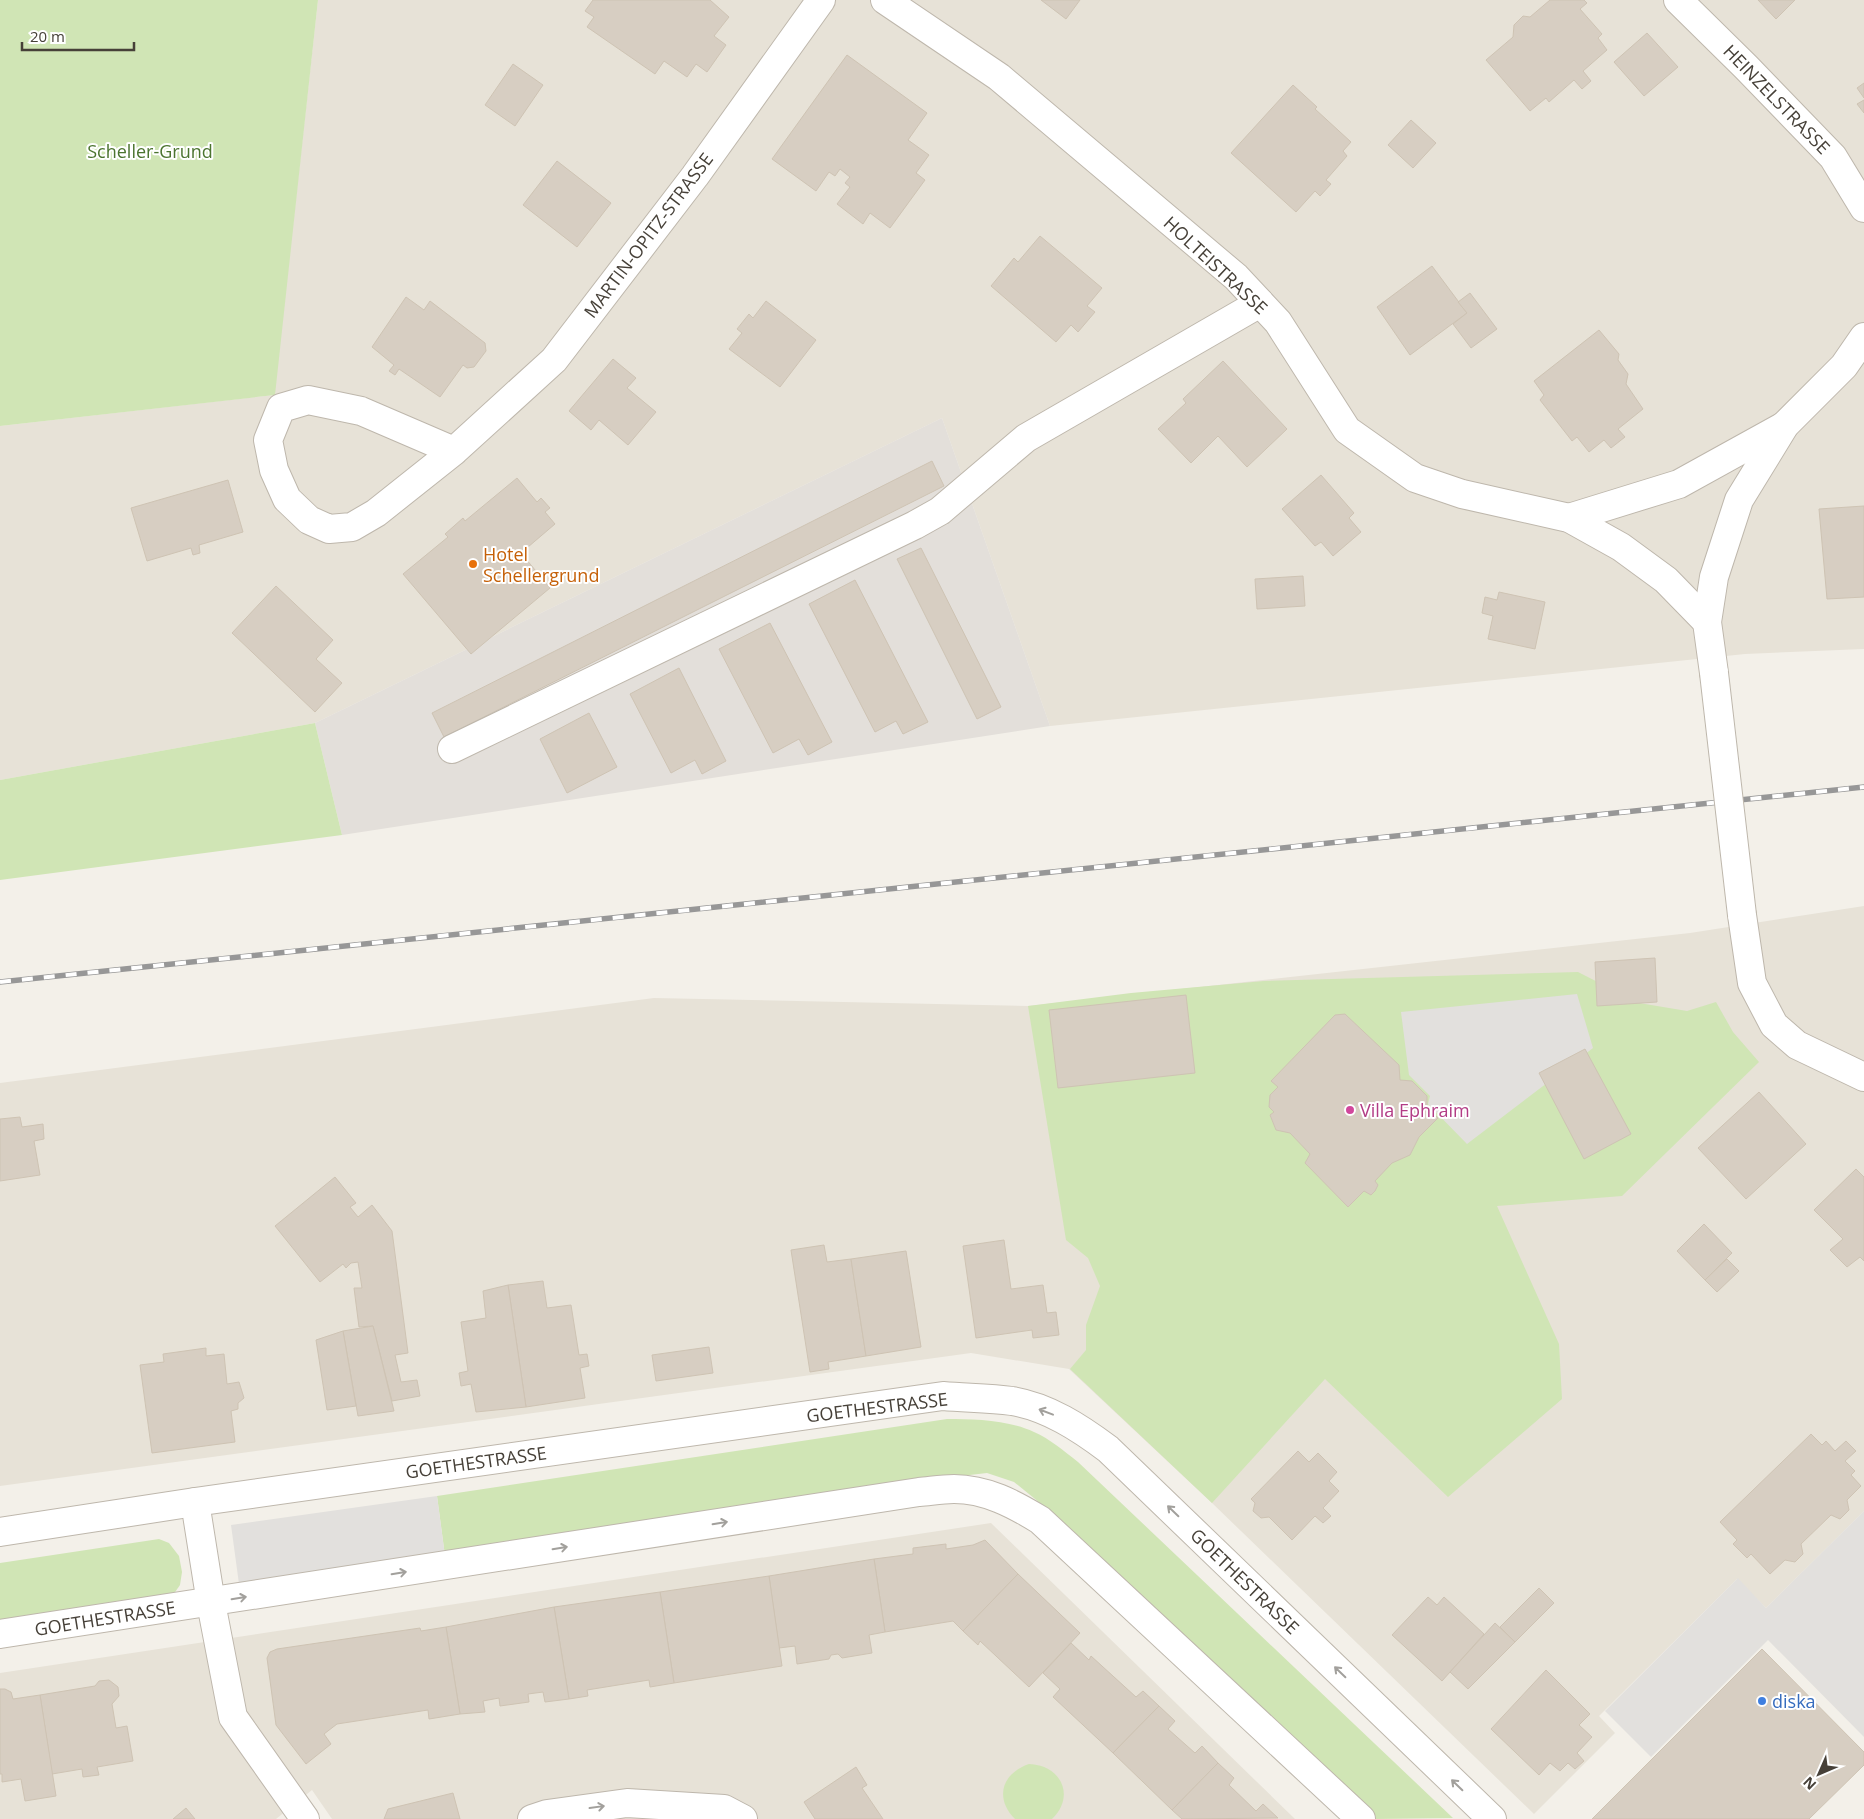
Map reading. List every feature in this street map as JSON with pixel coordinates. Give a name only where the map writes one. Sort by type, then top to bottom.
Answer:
[{"type":"street","name":"MARTIN-OPITZ-STRASSE","points":[[454,451],[361,411],[308,400],[282,408],[268,440],[274,470],[287,499],[309,520],[329,529],[352,527],[376,513],[454,451],[554,360],[695,176],[821,0]]},
{"type":"street","name":"HOLTEISTRASSE","points":[[885,0],[999,77],[1236,277],[1278,322],[1347,430],[1415,478],[1462,494],[1568,518],[1621,546],[1658,574],[1707,622]]},
{"type":"street","name":"HEINZELSTRASSE","points":[[1678,0],[1746,67],[1832,157],[1864,208]]},
{"type":"street","points":[[452,749],[916,526],[940,511],[1026,438],[1260,303]]},
{"type":"street","points":[[1864,337],[1844,366],[1785,425],[1738,500],[1714,577],[1707,622],[1742,915],[1752,983],[1774,1025],[1797,1044],[1864,1078]]},
{"type":"street","name":"HOLTEISTRASSE","points":[[1568,518],[1679,484],[1785,425]]},
{"type":"street","name":"GOETHESTRASSE","points":[[0,1532],[195,1502],[943,1396],[1013,1401],[1055,1415],[1086,1432],[1108,1449],[1492,1819]]},
{"type":"street","name":"GOETHESTRASSE","points":[[0,1634],[211,1603],[919,1492],[955,1489],[986,1494],[1011,1502],[1040,1520],[1361,1819]]},
{"type":"street","points":[[195,1502],[211,1603],[233,1718],[306,1819]]},
{"type":"street","points":[[532,1819],[547,1814],[627,1803],[724,1809],[743,1819]]},
{"type":"shaded area","points":[[318,0],[1864,0],[1864,649],[1745,654],[1050,726],[942,418],[315,723],[0,780],[0,426],[274,395]]},
{"type":"shaded area","points":[[942,418],[1050,726],[342,835],[315,723]]},
{"type":"shaded area","points":[[1864,906],[1864,1511],[1766,1608],[1737,1579],[1599,1716],[1615,1733],[1534,1814],[1212,1503],[1069,1369],[971,1353],[0,1486],[0,1083],[654,998],[1028,1006],[1690,933]]},
{"type":"shaded area","points":[[1577,994],[1593,1048],[1467,1144],[1428,1104],[1430,1096],[1409,1075],[1401,1012]]},
{"type":"shaded area","points":[[437,1496],[445,1556],[239,1584],[231,1525]]},
{"type":"shaded area","points":[[1864,1511],[1864,1737],[1768,1640],[1651,1757],[1605,1711],[1738,1578],[1766,1608]]},
{"type":"shaded area","points":[[991,1523],[1295,1819],[332,1819],[312,1790],[276,1819],[0,1819],[0,1673]]},
{"type":"green space","name":"Scheller-Grund","points":[[0,0],[318,0],[275,395],[0,426]]},
{"type":"green space","points":[[315,723],[342,835],[0,880],[0,780]]},
{"type":"green space","points":[[1578,972],[1639,1003],[1687,1011],[1716,1002],[1733,1032],[1759,1062],[1622,1196],[1497,1206],[1559,1344],[1562,1399],[1448,1497],[1325,1379],[1212,1503],[1070,1369],[1086,1350],[1086,1325],[1100,1286],[1088,1258],[1066,1240],[1028,1006],[1131,993],[1264,981]]},
{"type":"green space","points":[[947,1419],[980,1420],[1024,1428],[1040,1435],[1078,1462],[1453,1818],[1376,1819],[1051,1512],[1014,1482],[987,1473],[935,1479],[445,1556],[437,1496]]},
{"type":"green space","points":[[159,1539],[169,1543],[179,1556],[182,1572],[180,1585],[173,1595],[0,1621],[0,1563]]},
{"type":"green space","points":[[1029,1764],[1049,1770],[1062,1783],[1063,1801],[1052,1819],[1015,1819],[1008,1811],[1003,1795],[1007,1780],[1012,1773]]},
{"type":"building","points":[[593,0],[710,0],[729,17],[714,36],[726,45],[707,72],[696,64],[687,77],[664,61],[655,74],[587,27],[594,17],[585,11]]},
{"type":"building","points":[[1041,0],[1080,0],[1066,19]]},
{"type":"building","points":[[1550,0],[1584,0],[1587,3],[1580,9],[1602,34],[1598,38],[1607,50],[1583,71],[1591,81],[1582,89],[1574,80],[1549,102],[1546,98],[1530,111],[1486,60],[1513,37],[1514,25],[1523,16],[1530,17]]},
{"type":"building","points":[[1758,0],[1795,0],[1776,19]]},
{"type":"building","points":[[1647,33],[1678,67],[1644,96],[1614,62]]},
{"type":"building","points":[[847,55],[927,113],[908,140],[929,155],[916,173],[925,180],[890,228],[870,213],[863,224],[837,204],[850,187],[845,183],[850,177],[840,169],[835,176],[829,172],[816,191],[772,159]]},
{"type":"building","points":[[513,64],[543,85],[515,126],[485,105]]},
{"type":"building","points":[[1864,83],[1864,98],[1857,88]]},
{"type":"building","points":[[1293,85],[1317,107],[1315,109],[1351,142],[1343,151],[1347,156],[1326,180],[1331,184],[1320,196],[1315,191],[1296,212],[1231,153]]},
{"type":"building","points":[[1864,100],[1864,113],[1857,104]]},
{"type":"building","points":[[1411,120],[1436,143],[1413,168],[1388,145]]},
{"type":"building","points":[[557,161],[611,203],[577,247],[523,205]]},
{"type":"building","points":[[1040,236],[1102,288],[1087,306],[1095,312],[1078,332],[1071,325],[1056,342],[991,286],[1014,258],[1018,262]]},
{"type":"building","points":[[1432,266],[1467,313],[1410,355],[1377,307]]},
{"type":"building","points":[[1470,293],[1497,329],[1471,348],[1453,324],[1467,313],[1458,302]]},
{"type":"building","points":[[406,297],[424,310],[430,301],[485,343],[486,351],[474,367],[467,368],[463,365],[440,397],[399,369],[395,375],[389,371],[394,365],[372,347]]},
{"type":"building","points":[[766,301],[816,340],[780,387],[729,349],[742,333],[737,329],[749,314],[753,318]]},
{"type":"building","points":[[1599,330],[1619,354],[1618,360],[1628,374],[1626,384],[1643,409],[1618,429],[1625,437],[1611,448],[1604,440],[1589,452],[1577,437],[1572,441],[1540,400],[1544,395],[1534,381]]},
{"type":"building","points":[[613,359],[636,378],[627,388],[656,412],[628,445],[599,420],[591,430],[569,411]]},
{"type":"building","points":[[1223,361],[1287,429],[1247,467],[1218,436],[1191,463],[1158,429],[1186,403],[1183,399]]},
{"type":"building","points":[[932,461],[944,486],[444,737],[432,713]]},
{"type":"building","points":[[1321,475],[1354,513],[1349,518],[1361,532],[1333,556],[1321,542],[1315,546],[1282,509]]},
{"type":"building","name":"Hotel Schellergrund","points":[[517,478],[537,502],[541,498],[550,508],[545,512],[555,524],[521,553],[550,588],[471,654],[403,574],[448,537],[445,534],[463,518],[465,521]]},
{"type":"building","points":[[228,480],[243,532],[199,545],[200,553],[193,555],[191,548],[147,561],[131,508]]},
{"type":"building","points":[[1864,506],[1864,597],[1827,599],[1819,509]]},
{"type":"building","points":[[921,548],[1001,707],[977,719],[897,559]]},
{"type":"building","points":[[1303,576],[1305,606],[1257,609],[1255,579]]},
{"type":"building","points":[[855,580],[928,722],[903,734],[896,721],[875,732],[809,604]]},
{"type":"building","points":[[276,586],[333,640],[316,659],[342,683],[315,712],[232,633]]},
{"type":"building","points":[[1499,592],[1545,602],[1535,649],[1488,639],[1493,616],[1482,613],[1485,597],[1497,600]]},
{"type":"building","points":[[770,623],[832,742],[808,755],[799,739],[773,753],[719,649]]},
{"type":"building","points":[[679,668],[726,761],[702,774],[695,760],[671,773],[630,694]]},
{"type":"building","points":[[589,713],[617,767],[567,793],[540,739]]},
{"type":"building","points":[[1655,958],[1657,1002],[1597,1006],[1595,962]]},
{"type":"building","points":[[1186,995],[1195,1073],[1058,1088],[1049,1010]]},
{"type":"building","name":"Villa Ephraim","points":[[1345,1014],[1399,1065],[1400,1080],[1412,1081],[1427,1096],[1427,1107],[1438,1118],[1419,1137],[1410,1155],[1392,1163],[1375,1181],[1378,1185],[1371,1195],[1364,1191],[1348,1207],[1305,1163],[1310,1154],[1290,1133],[1276,1130],[1270,1115],[1274,1112],[1269,1107],[1270,1095],[1278,1087],[1271,1081],[1335,1015]]},
{"type":"building","points":[[1585,1049],[1631,1134],[1584,1159],[1539,1073]]},
{"type":"building","points":[[1759,1092],[1806,1144],[1746,1199],[1698,1148]]},
{"type":"building","points":[[20,1117],[22,1127],[43,1124],[44,1139],[34,1141],[40,1175],[0,1181],[0,1119]]},
{"type":"building","points":[[1856,1169],[1864,1177],[1864,1261],[1860,1257],[1847,1267],[1830,1250],[1843,1239],[1814,1210]]},
{"type":"building","points":[[335,1177],[356,1203],[350,1207],[358,1217],[372,1205],[392,1231],[408,1353],[395,1355],[401,1382],[417,1380],[420,1396],[392,1401],[373,1326],[359,1327],[354,1288],[362,1288],[358,1262],[351,1263],[346,1268],[343,1264],[320,1282],[275,1226]]},
{"type":"building","points":[[1704,1224],[1732,1253],[1705,1280],[1677,1251]]},
{"type":"building","points":[[1004,1240],[1011,1289],[1043,1285],[1047,1313],[1056,1312],[1059,1335],[1033,1338],[1032,1330],[976,1338],[963,1246]]},
{"type":"building","points":[[824,1245],[827,1262],[851,1259],[866,1356],[828,1362],[829,1369],[810,1372],[791,1250]]},
{"type":"building","points":[[906,1251],[921,1347],[866,1356],[851,1259]]},
{"type":"building","points":[[1727,1259],[1739,1271],[1717,1292],[1705,1280]]},
{"type":"building","points":[[543,1281],[547,1308],[571,1305],[579,1355],[587,1354],[589,1366],[580,1368],[585,1398],[526,1407],[508,1285]]},
{"type":"building","points":[[508,1285],[526,1407],[476,1412],[471,1384],[461,1386],[459,1373],[468,1371],[461,1322],[486,1318],[483,1291]]},
{"type":"building","points":[[373,1326],[394,1411],[358,1416],[343,1331]]},
{"type":"building","points":[[343,1331],[356,1406],[327,1410],[316,1340]]},
{"type":"building","points":[[709,1347],[713,1373],[656,1381],[652,1355]]},
{"type":"building","points":[[206,1348],[206,1356],[224,1354],[227,1384],[239,1382],[244,1398],[238,1403],[238,1409],[231,1411],[235,1442],[152,1453],[140,1365],[164,1362],[163,1354]]},
{"type":"building","points":[[1811,1434],[1822,1445],[1826,1441],[1835,1451],[1846,1441],[1856,1451],[1845,1461],[1855,1471],[1851,1475],[1861,1486],[1847,1500],[1849,1510],[1840,1519],[1831,1515],[1801,1544],[1803,1554],[1795,1562],[1785,1560],[1770,1574],[1751,1554],[1747,1558],[1733,1544],[1737,1540],[1720,1522]]},
{"type":"building","points":[[1298,1451],[1309,1462],[1318,1453],[1337,1472],[1329,1481],[1339,1491],[1323,1508],[1331,1516],[1323,1523],[1315,1516],[1292,1540],[1269,1517],[1261,1518],[1253,1511],[1255,1503],[1251,1499]]},
{"type":"building","points":[[985,1540],[1018,1574],[963,1631],[953,1621],[885,1632],[874,1559],[913,1554],[913,1548],[946,1544],[946,1549],[973,1545]]},
{"type":"building","points":[[874,1559],[885,1632],[869,1635],[872,1653],[842,1658],[838,1654],[831,1655],[829,1659],[797,1664],[795,1646],[779,1648],[769,1576]]},
{"type":"building","points":[[1018,1574],[1080,1633],[1029,1687],[980,1641],[978,1645],[963,1631]]},
{"type":"building","points":[[769,1576],[782,1666],[674,1683],[660,1592]]},
{"type":"building","points":[[1539,1588],[1554,1603],[1515,1642],[1500,1627]]},
{"type":"building","points":[[660,1592],[674,1683],[650,1687],[649,1680],[587,1690],[588,1696],[569,1699],[554,1607]]},
{"type":"building","points":[[1428,1597],[1437,1605],[1444,1597],[1484,1634],[1442,1681],[1392,1635]]},
{"type":"building","points":[[554,1607],[569,1699],[545,1702],[543,1692],[528,1694],[529,1702],[500,1706],[499,1698],[483,1701],[485,1712],[460,1714],[446,1627]]},
{"type":"building","points":[[1495,1623],[1515,1642],[1468,1689],[1450,1672]]},
{"type":"building","points":[[446,1627],[460,1714],[429,1719],[428,1710],[337,1724],[324,1734],[331,1744],[306,1764],[276,1725],[267,1658],[270,1652],[277,1649],[420,1628],[421,1631]]},
{"type":"building","points":[[1071,1643],[1089,1660],[1091,1656],[1136,1697],[1143,1691],[1159,1706],[1113,1753],[1053,1697],[1060,1689],[1043,1673]]},
{"type":"building","name":"diska","points":[[1762,1649],[1864,1752],[1864,1765],[1809,1819],[1592,1819]]},
{"type":"building","points":[[1546,1670],[1590,1714],[1579,1725],[1592,1737],[1577,1753],[1584,1761],[1575,1769],[1568,1763],[1560,1771],[1550,1763],[1539,1775],[1491,1729]]},
{"type":"building","points":[[109,1680],[118,1687],[119,1696],[112,1704],[116,1728],[127,1726],[133,1761],[97,1767],[99,1775],[83,1777],[82,1769],[52,1774],[40,1695],[95,1686],[99,1681]]},
{"type":"building","points":[[0,1689],[11,1692],[13,1699],[40,1695],[56,1796],[25,1801],[21,1779],[2,1782],[2,1774],[0,1774]]},
{"type":"building","points":[[1159,1706],[1175,1721],[1168,1729],[1195,1753],[1202,1746],[1218,1763],[1172,1810],[1113,1753]]},
{"type":"building","points":[[1218,1763],[1234,1778],[1229,1785],[1256,1811],[1263,1804],[1278,1818],[1182,1819],[1172,1810]]},
{"type":"building","points":[[856,1767],[867,1785],[862,1788],[883,1819],[815,1819],[804,1802]]},
{"type":"building","points":[[453,1793],[460,1819],[384,1819],[388,1809]]},
{"type":"building","points":[[186,1808],[195,1819],[173,1819]]},
{"type":"railway","points":[[0,982],[1864,787]]},
{"type":"place","name":"Hotel Schellergrund","points":[[473,564]]},
{"type":"place","name":"Villa Ephraim","points":[[1350,1110]]},
{"type":"place","name":"diska","points":[[1762,1701]]}]
